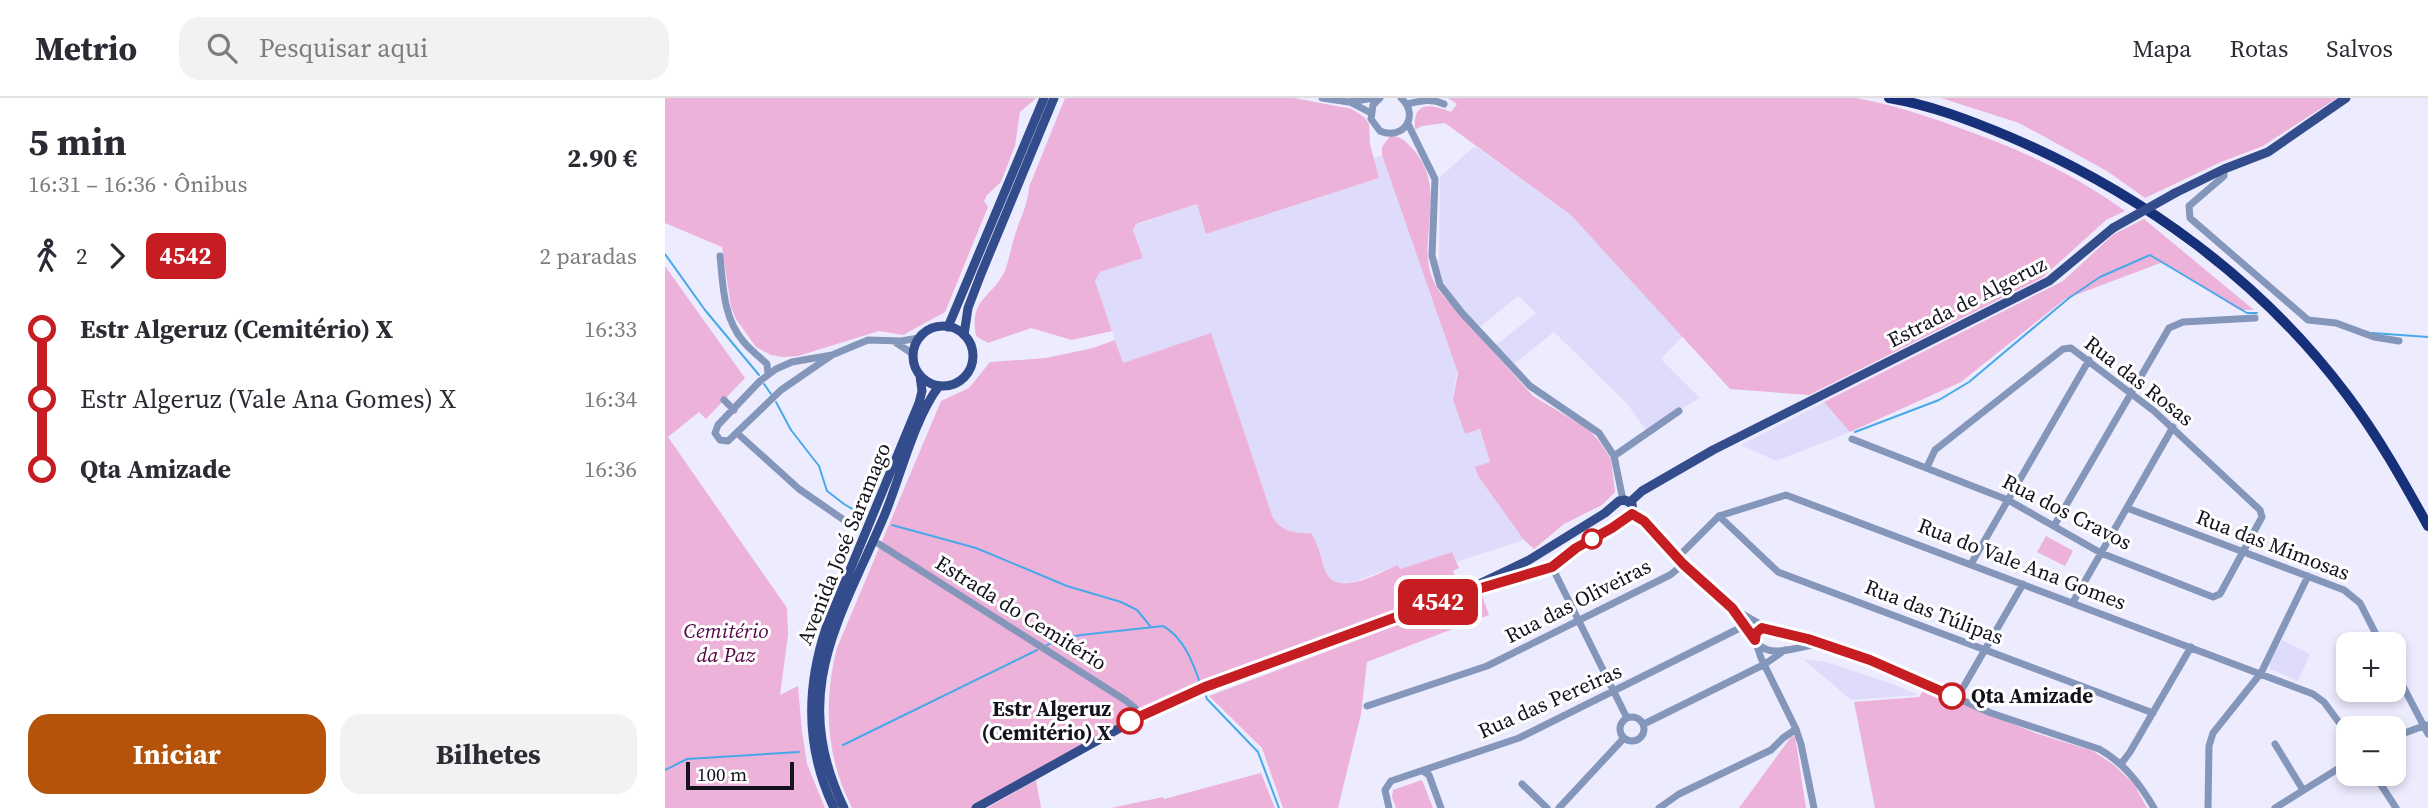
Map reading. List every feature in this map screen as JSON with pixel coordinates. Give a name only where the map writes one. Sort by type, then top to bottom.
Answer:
[{"type":"highway","points":[[1889,98],[1972,121],[2059,158],[2128,197],[2190,239],[2254,292],[2331,375],[2389,456],[2428,526]]},
{"type":"main road","points":[[948,327],[1044,98]]},
{"type":"main road","points":[[920,376],[939,386],[957,383],[970,369],[972,352],[964,335],[968,308],[1054,98]]},
{"type":"main road","name":"Estrada de Algeruz","points":[[1451,597],[1545,551],[1614,507],[1617,502],[1627,501],[1713,450],[2049,281],[2113,228],[2175,193],[2224,169],[2268,152],[2346,98]]},
{"type":"main road","points":[[913,354],[919,338],[932,328],[948,327],[964,335]]},
{"type":"main road","name":"Avenida José Saramago","points":[[834,808],[816,763],[811,730],[812,691],[826,628],[919,403],[920,376],[914,366],[913,354]]},
{"type":"main road","name":"Avenida José Saramago","points":[[844,808],[824,761],[821,739],[820,690],[826,655],[927,405],[939,386]]},
{"type":"main road","points":[[1614,507],[1616,516],[1622,519],[1630,516],[1633,509],[1627,501]]},
{"type":"main road","name":"Estrada de Algeruz","points":[[976,808],[1139,717],[1203,688],[1451,597],[1553,566],[1576,548],[1630,516]]},
{"type":"main road","points":[[1545,551],[1554,552],[1553,566],[1543,566],[1539,560],[1545,551]]},
{"type":"street","points":[[1322,98],[1349,102],[1374,98]]},
{"type":"street","points":[[1380,98],[1373,105],[1371,113],[1373,124],[1386,134],[1399,132],[1408,124],[1411,114],[1404,101],[1437,100],[1444,104]]},
{"type":"street","points":[[1349,102],[1371,113]]},
{"type":"street","points":[[1408,124],[1435,179],[1432,256],[1440,285],[1462,313],[1530,386],[1599,433],[1614,456],[1627,501]]},
{"type":"street","points":[[1399,132],[1415,142]]},
{"type":"street","points":[[2224,169],[2224,176],[2189,206],[2190,218],[2308,320],[2336,323],[2366,335],[2399,341]]},
{"type":"street","points":[[720,256],[727,313],[745,344],[763,359],[769,368],[768,374]]},
{"type":"street","points":[[2054,526],[2173,325],[2189,321],[2255,318]]},
{"type":"street","points":[[763,359],[777,363],[792,362],[832,355],[868,340],[919,338]]},
{"type":"street","points":[[891,340],[913,354]]},
{"type":"street","name":"Rua das Rosas","points":[[1927,467],[1935,450],[2063,349],[2071,348],[2173,427],[2260,510],[2262,522],[2245,552]]},
{"type":"street","points":[[792,362],[768,374],[718,425],[715,433],[720,440],[728,441],[766,404],[832,355]]},
{"type":"street","points":[[1971,564],[2089,360]]},
{"type":"street","points":[[752,391],[766,404]]},
{"type":"street","points":[[724,400],[734,410]]},
{"type":"street","points":[[1614,456],[1679,411]]},
{"type":"street","points":[[2073,602],[2173,427]]},
{"type":"street","points":[[737,433],[799,489],[857,529]]},
{"type":"street","name":"Rua dos Cravos","points":[[1852,439],[2008,500],[2101,553],[2213,597],[2220,594],[2245,552]]},
{"type":"street","name":"Rua do Vale Ana Gomes","points":[[1677,558],[1719,516],[1786,495],[2318,696],[2336,719]]},
{"type":"street","name":"Rua das Mimosas","points":[[2127,508],[2344,590],[2355,597],[2374,632]]},
{"type":"street","points":[[1630,516],[1644,521],[1683,564],[1732,608],[1767,628],[1870,660],[1991,713],[2099,749],[2121,764],[2154,808]]},
{"type":"street","name":"Rua das Túlipas","points":[[1719,516],[1778,572],[2153,713]]},
{"type":"street","name":"Estrada do Cemitério","points":[[879,544],[1125,700],[1135,708],[1139,717]]},
{"type":"street","name":"Rua das Oliveiras","points":[[1367,706],[1487,666],[1670,575],[1683,564]]},
{"type":"street","points":[[1553,566],[1577,621],[1627,718]]},
{"type":"street","points":[[2208,808],[2211,739],[2261,673],[2308,576]]},
{"type":"street","points":[[1957,698],[2023,584]]},
{"type":"street","points":[[1732,608],[1756,641],[1768,650],[1820,644]]},
{"type":"street","name":"Rua das Pereiras","points":[[1389,808],[1385,797],[1387,785],[1503,746],[1744,626]]},
{"type":"street","points":[[1767,628],[1759,630],[1756,641],[1758,652],[1796,729],[1814,808]]},
{"type":"street","points":[[1644,724],[1777,658],[1786,650],[1789,639],[1783,634]]},
{"type":"street","points":[[2121,764],[2191,647]]},
{"type":"street","points":[[2406,690],[2426,725],[2428,734]]},
{"type":"street","points":[[1637,717],[1644,724],[1641,738],[1633,742],[1624,738],[1620,730],[1627,718],[1637,717]]},
{"type":"street","points":[[2406,732],[2426,725]]},
{"type":"street","points":[[1659,808],[1679,793],[1771,750],[1796,729]]},
{"type":"street","points":[[1559,808],[1624,738]]},
{"type":"street","points":[[2275,744],[2303,790]]},
{"type":"street","points":[[2277,808],[2336,770]]},
{"type":"street","points":[[1423,771],[1429,775],[1441,808]]},
{"type":"street","points":[[1522,784],[1545,807]]},
{"type":"street","points":[[2382,786],[2395,805],[2385,808]]},
{"type":"shaded area","points":[[1475,146],[1571,215],[1683,336],[1661,359],[1700,398],[1646,430],[1628,405],[1554,332],[1514,364],[1496,345],[1536,313],[1518,296],[1480,327],[1465,312],[1447,291],[1439,276],[1436,260],[1439,259],[1440,177]]},
{"type":"shaded area","points":[[1382,155],[1458,369],[1453,394],[1465,434],[1480,429],[1490,462],[1476,467],[1478,476],[1524,540],[1456,562],[1451,552],[1400,569],[1398,565],[1346,585],[1337,584],[1327,574],[1311,533],[1297,534],[1286,530],[1277,525],[1273,518],[1211,334],[1123,363],[1095,281],[1100,272],[1142,258],[1133,230],[1136,225],[1197,204],[1207,234],[1379,178],[1373,158]]},
{"type":"shaded area","points":[[1824,402],[1850,432],[1776,461],[1741,445]]},
{"type":"shaded area","points":[[2282,640],[2310,654],[2298,681],[2270,669],[2269,664]]},
{"type":"shaded area","points":[[1803,659],[1826,662],[1918,695],[1851,700]]},
{"type":"green space","points":[[665,98],[1036,98],[1020,112],[1015,146],[1001,182],[984,201],[988,207],[945,312],[903,335],[879,331],[798,356],[783,357],[771,355],[756,347],[736,319],[731,307],[722,247],[665,223]]},
{"type":"green space","points":[[1065,98],[1294,98],[1352,109],[1369,124],[1370,144],[1379,178],[1206,234],[1197,204],[1136,224],[1133,230],[1143,258],[1100,272],[1095,281],[1112,331],[1072,340],[1031,328],[988,343],[976,336],[978,306],[1004,273],[1029,187]]},
{"type":"green space","points":[[1448,98],[1856,98],[1917,113],[2000,143],[2064,173],[2125,211],[2106,220],[2042,278],[1809,395],[1730,389],[1571,215],[1445,123],[1422,126],[1415,130],[1417,113],[1424,107],[1437,107],[1451,112],[1457,104]]},
{"type":"green space","points":[[1941,98],[2337,98],[2263,146],[2221,162],[2145,198],[2107,171],[2019,123]]},
{"type":"green space","points":[[1390,136],[1400,138],[1413,149],[1428,175],[1431,202],[1428,260],[1439,291],[1533,396],[1588,429],[1611,459],[1615,492],[1602,505],[1564,524],[1534,549],[1524,540],[1478,476],[1475,467],[1490,462],[1480,429],[1465,434],[1453,399],[1458,373],[1382,155],[1382,147]]},
{"type":"green space","points":[[2144,219],[2254,310],[2239,310],[2163,262],[2065,299],[1961,382],[1850,432],[1824,402],[2063,281],[2114,234]]},
{"type":"green space","name":"Cemitério da Paz","points":[[665,266],[745,378],[706,419],[699,412],[668,437],[787,608],[788,635],[780,695],[798,686],[807,764],[825,808],[665,808]]},
{"type":"green space","points":[[1211,333],[1273,518],[1290,531],[1311,533],[1330,578],[1338,583],[1358,581],[1398,565],[1400,569],[1452,552],[1459,568],[1453,571],[1457,580],[1456,587],[1204,684],[971,808],[852,808],[837,769],[830,730],[830,689],[837,648],[941,401],[969,388],[990,362],[1046,358],[1093,348],[1115,340],[1123,363]]},
{"type":"green space","points":[[2046,536],[2073,551],[2065,566],[2037,552]]},
{"type":"green space","points":[[1481,593],[1489,615],[1367,662],[1361,714],[1338,808],[1283,808],[1262,748],[1209,696]]},
{"type":"green space","points":[[1925,688],[2035,733],[2093,751],[2114,765],[2134,784],[2147,808],[1875,808],[1854,702],[1919,697]]},
{"type":"green space","points":[[1795,736],[1806,808],[1739,808],[1791,737]]},
{"type":"green space","points":[[1261,773],[1275,808],[1111,808],[1163,797],[1164,799]]},
{"type":"green space","points":[[1036,780],[1041,808],[987,808]]},
{"type":"green space","points":[[1422,780],[1433,808],[1396,808],[1392,797],[1393,790]]},
{"type":"waterway","points":[[665,254],[705,310],[759,375]]},
{"type":"waterway","points":[[1855,432],[1939,400],[1969,382],[2069,298],[2100,277],[2150,255],[2247,313],[2257,313]]},
{"type":"waterway","points":[[2372,333],[2428,337]]},
{"type":"waterway","points":[[764,384],[771,394]]},
{"type":"waterway","points":[[776,402],[791,430],[819,466],[827,491],[859,513]]},
{"type":"waterway","points":[[892,525],[976,548],[1067,586],[1121,602],[1137,610],[1151,627]]},
{"type":"waterway","points":[[1047,645],[1059,639],[1081,635],[1163,626],[1182,644],[1201,686]]},
{"type":"waterway","points":[[843,745],[1037,650]]},
{"type":"waterway","points":[[1204,691],[1207,699],[1258,752],[1279,808]]},
{"type":"waterway","points":[[665,770],[687,759],[799,752]]},
{"type":"bus line","name":"4542","points":[[1130,721],[1205,687],[1451,597],[1552,567],[1576,548],[1632,514],[1644,521],[1683,564],[1732,608],[1755,640],[1756,633],[1762,628],[1808,639],[1870,660],[1952,696]]},
{"type":"place","name":"Qta Amizade","points":[[1952,696]]},
{"type":"place","name":"Estr Algeruz (Cemitério) X","points":[[1130,721]]}]
